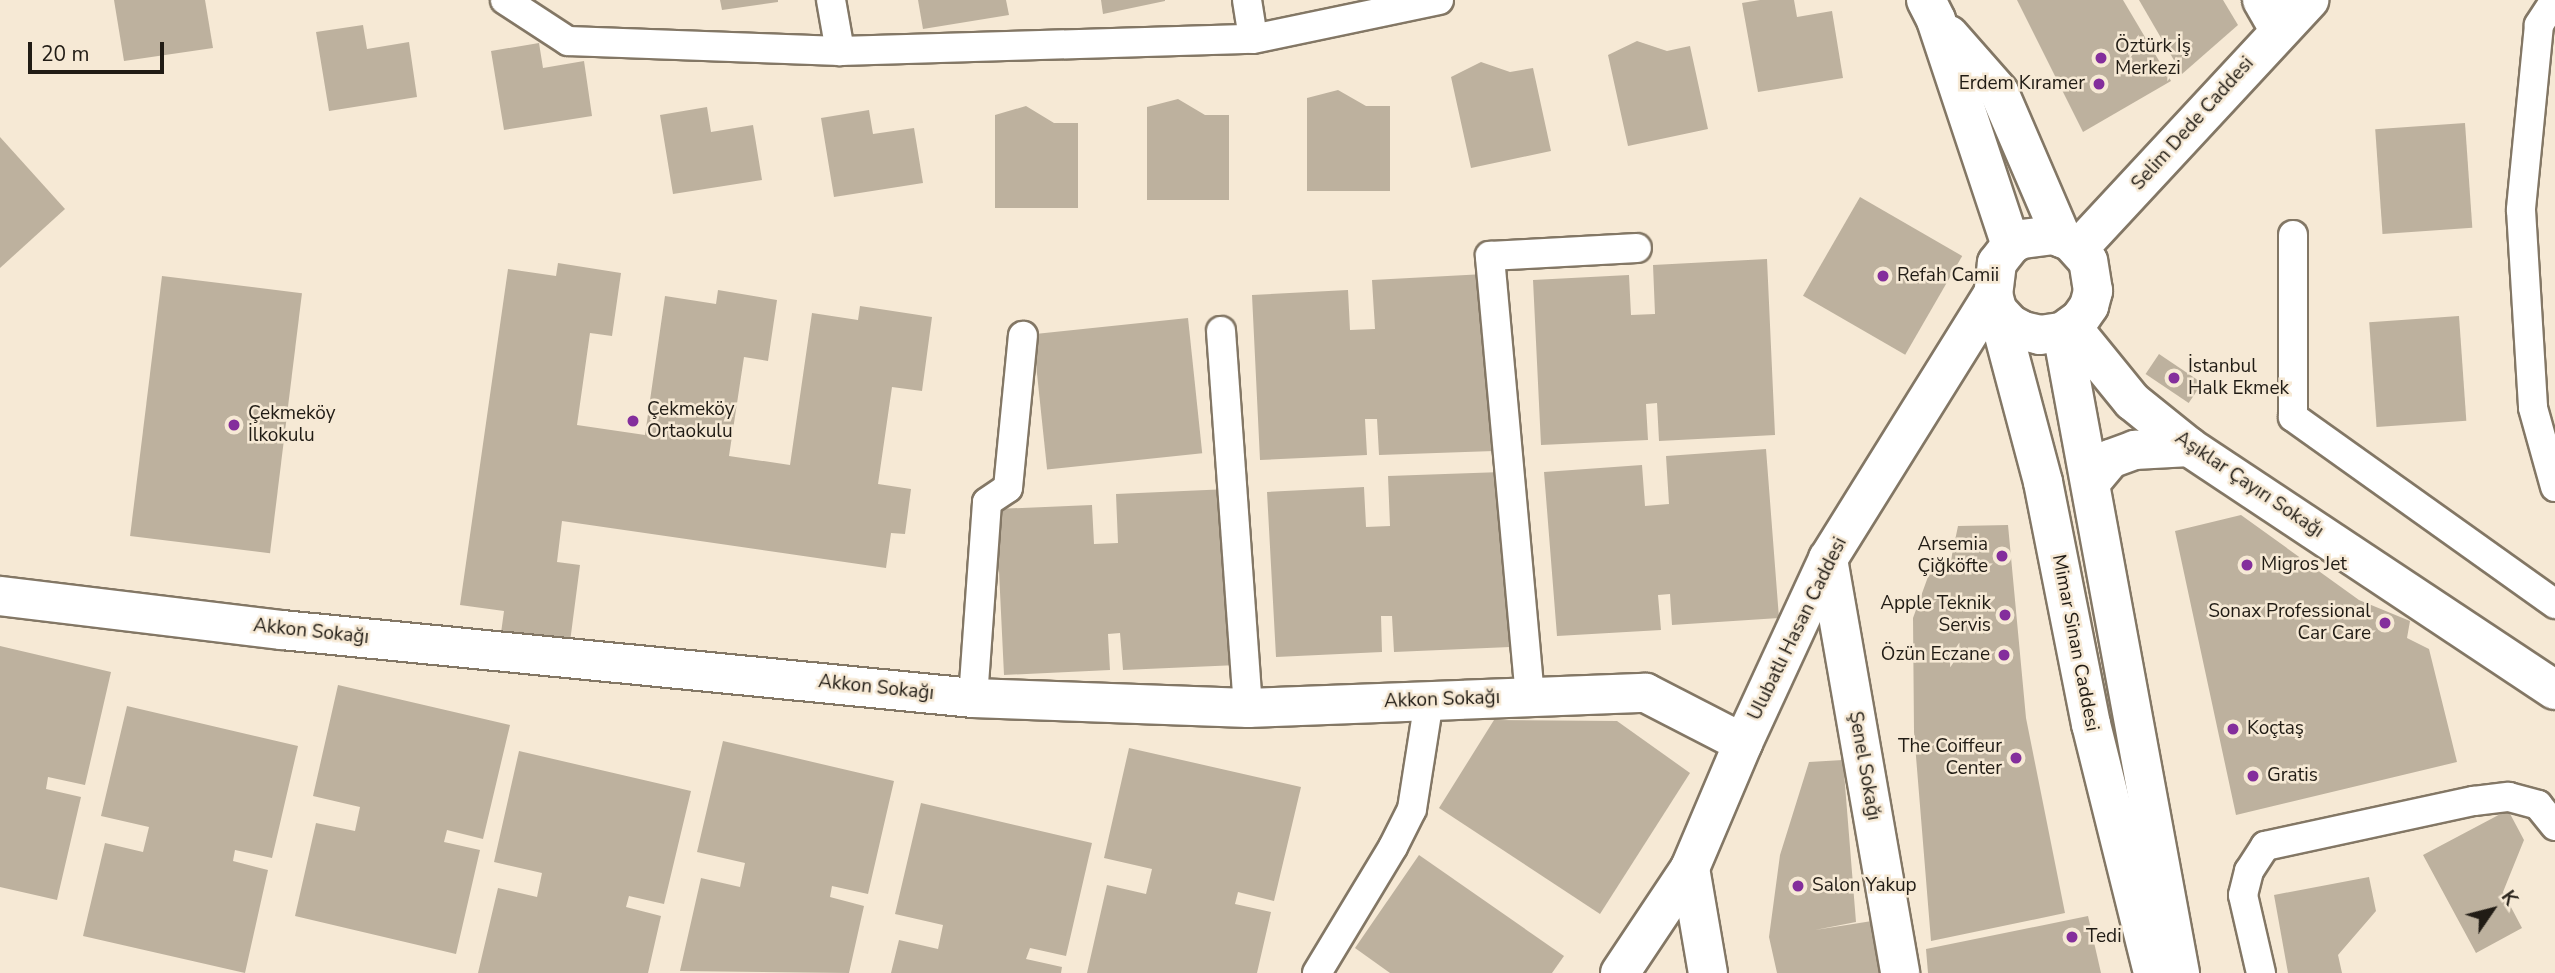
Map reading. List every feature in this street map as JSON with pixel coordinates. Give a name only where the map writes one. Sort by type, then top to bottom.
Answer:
[{"type":"street","name":"Selim Dede Caddesi","points":[[2070,243],[2271,14],[2309,0]]},
{"type":"street","points":[[1931,10],[2011,245],[2032,235],[2070,243]]},
{"type":"street","points":[[1931,10],[1998,93],[2070,243],[2088,261],[2093,291],[2089,306],[2066,329],[2040,335],[2023,331],[2010,324],[1996,303]]},
{"type":"street","name":"Mimar Sinan Caddesi","points":[[2011,245],[1997,263],[1996,303],[2043,482],[2091,724],[2153,973]]},
{"type":"street","name":"Ulubatlı Hasan Caddesi","points":[[1620,973],[1690,868],[1743,743],[1829,559],[1996,303]]},
{"type":"street","points":[[2066,329],[2180,973]]},
{"type":"street","name":"Aşıklar Çayırı Sokağı","points":[[2066,329],[2132,401],[2189,447],[2555,690]]},
{"type":"street","points":[[2091,482],[2110,459],[2134,450],[2189,447]]},
{"type":"street","name":"Şenel Sokağı","points":[[1829,559],[1900,973]]},
{"type":"street","name":"Akkon Sokağı","points":[[0,596],[282,630],[973,698],[1248,708],[1646,693],[1743,743]]},
{"type":"street","points":[[1690,868],[1708,973]]},
{"type":"lane","points":[[505,0],[568,41],[840,51],[1252,39],[1439,0]]},
{"type":"lane","points":[[831,0],[840,51]]},
{"type":"lane","points":[[1247,0],[1252,39]]},
{"type":"lane","points":[[2555,0],[2539,25],[2521,210],[2533,408],[2555,487]]},
{"type":"lane","points":[[2293,235],[2293,417],[2555,604]]},
{"type":"lane","points":[[1530,697],[1490,256],[1637,248]]},
{"type":"lane","points":[[1221,331],[1248,708]]},
{"type":"lane","points":[[973,698],[987,502],[1008,488],[1023,336]]},
{"type":"lane","points":[[1317,973],[1394,847],[1412,809],[1429,701]]},
{"type":"lane","points":[[2261,973],[2243,895],[2249,871],[2265,846],[2473,801],[2509,797],[2538,805],[2555,826]]},
{"type":"building","points":[[114,0],[205,0],[213,48],[124,61]]},
{"type":"building","points":[[720,0],[778,0],[778,2],[722,10]]},
{"type":"building","points":[[918,0],[1006,0],[1009,15],[923,29]]},
{"type":"building","points":[[1101,0],[1165,0],[1165,1],[1103,14]]},
{"type":"building","points":[[1794,0],[1797,17],[1832,11],[1843,78],[1758,92],[1742,3]]},
{"type":"building","name":"Öztürk İş Merkezi","points":[[2017,0],[2123,0],[2171,81],[2083,132]]},
{"type":"building","points":[[2139,0],[2223,0],[2238,25],[2182,74]]},
{"type":"building","points":[[363,25],[367,49],[409,42],[417,97],[329,111],[316,32]]},
{"type":"building","points":[[1637,41],[1667,51],[1690,46],[1708,129],[1628,146],[1608,55]]},
{"type":"building","points":[[539,43],[543,68],[584,61],[592,116],[504,130],[491,51]]},
{"type":"building","points":[[1481,62],[1510,72],[1533,68],[1551,151],[1471,168],[1451,77]]},
{"type":"building","points":[[1338,90],[1366,106],[1390,106],[1390,191],[1307,191],[1307,98]]},
{"type":"building","points":[[1178,99],[1205,115],[1229,115],[1229,200],[1147,200],[1147,107]]},
{"type":"building","points":[[1026,106],[1054,123],[1078,123],[1078,208],[995,208],[995,115]]},
{"type":"building","points":[[707,107],[711,132],[753,125],[762,180],[673,194],[660,115]]},
{"type":"building","points":[[869,110],[873,134],[914,128],[923,183],[834,197],[821,118]]},
{"type":"building","points":[[2465,123],[2472,228],[2383,234],[2375,129]]},
{"type":"building","points":[[0,137],[65,209],[0,268]]},
{"type":"building","name":"Refah Camii","points":[[1860,197],[1962,256],[1905,355],[1803,296]]},
{"type":"building","points":[[1767,259],[1775,435],[1659,441],[1657,403],[1646,404],[1648,440],[1541,445],[1533,280],[1629,275],[1631,315],[1655,314],[1653,265]]},
{"type":"building","points":[[558,263],[621,273],[612,336],[590,333],[577,425],[645,435],[665,296],[716,304],[718,290],[777,300],[768,361],[744,357],[729,456],[790,465],[812,313],[858,320],[860,306],[932,317],[922,391],[892,387],[878,484],[911,489],[905,534],[891,533],[886,568],[562,521],[557,562],[580,565],[570,642],[501,633],[504,611],[460,605],[508,269],[556,276]]},
{"type":"building","points":[[1485,274],[1494,451],[1379,455],[1377,419],[1365,419],[1367,455],[1260,460],[1252,295],[1348,290],[1350,330],[1375,329],[1372,280]]},
{"type":"building","points":[[162,276],[302,293],[270,553],[130,536]]},
{"type":"building","points":[[2459,316],[2466,421],[2377,427],[2369,322]]},
{"type":"building","points":[[1188,318],[1202,453],[1047,470],[1033,334]]},
{"type":"building","name":"İstanbul Halk Ekmek","points":[[2159,354],[2202,383],[2189,403],[2146,374]]},
{"type":"building","points":[[1766,449],[1779,618],[1672,625],[1670,594],[1658,595],[1661,630],[1557,636],[1544,472],[1642,465],[1645,506],[1669,504],[1666,456]]},
{"type":"building","points":[[1502,472],[1510,647],[1394,652],[1392,616],[1381,616],[1382,652],[1276,657],[1267,492],[1364,487],[1366,527],[1390,526],[1388,476]]},
{"type":"building","points":[[1229,489],[1238,665],[1123,670],[1120,633],[1108,634],[1110,670],[1004,675],[996,509],[1092,505],[1094,544],[1118,543],[1116,494]]},
{"type":"building","points":[[2241,515],[2359,600],[2410,621],[2407,638],[2429,649],[2457,762],[2236,815],[2175,531]]},
{"type":"building","points":[[2008,525],[2026,718],[2065,913],[1931,941],[1914,732],[1913,618],[1929,574],[1948,574],[1958,526]]},
{"type":"building","points":[[0,646],[111,672],[85,785],[48,777],[46,789],[81,797],[57,900],[0,887]]},
{"type":"building","points":[[338,685],[510,725],[483,839],[447,830],[444,842],[480,850],[456,954],[295,916],[316,823],[355,831],[360,807],[313,796]]},
{"type":"building","points":[[127,706],[298,746],[272,858],[235,850],[233,861],[268,870],[245,973],[83,936],[105,843],[143,852],[149,827],[101,816]]},
{"type":"building","points":[[1494,720],[1617,721],[1690,773],[1600,914],[1439,808]]},
{"type":"building","points":[[723,741],[894,781],[868,894],[832,886],[830,897],[864,906],[849,973],[680,971],[701,878],[740,887],[745,863],[697,852]]},
{"type":"building","points":[[1129,748],[1301,787],[1274,901],[1238,892],[1235,904],[1271,912],[1257,973],[1087,973],[1107,885],[1146,894],[1152,869],[1104,858]]},
{"type":"building","points":[[519,751],[691,791],[664,904],[629,896],[626,907],[661,916],[648,973],[478,973],[498,888],[537,897],[542,873],[494,862]]},
{"type":"building","points":[[1843,760],[1856,922],[1815,930],[1872,921],[1880,973],[1777,973],[1769,937],[1780,855],[1809,762]]},
{"type":"building","points":[[921,803],[1092,843],[1066,956],[1030,948],[1026,959],[1062,967],[1061,973],[891,973],[899,940],[938,949],[943,925],[895,914]]},
{"type":"building","points":[[2508,810],[2524,840],[2503,892],[2522,928],[2476,953],[2423,855]]},
{"type":"building","points":[[1419,855],[1564,956],[1552,973],[1390,973],[1355,948]]},
{"type":"building","points":[[2369,877],[2376,911],[2338,955],[2342,973],[2288,973],[2274,895]]},
{"type":"building","points":[[2088,916],[2101,973],[1928,973],[1926,949]]},
{"type":"place","name":"Öztürk İş Merkezi","points":[[2101,58]]},
{"type":"place","name":"Erdem Kıramer","points":[[2099,84]]},
{"type":"place","name":"Refah Camii","points":[[1883,276]]},
{"type":"place","name":"İstanbul Halk Ekmek","points":[[2174,378]]},
{"type":"place","name":"Çekmeköy Ortaokulu","points":[[633,421]]},
{"type":"place","name":"Çekmeköy İlkokulu","points":[[234,425]]},
{"type":"place","name":"Arsemia Çiğköfte","points":[[2002,556]]},
{"type":"place","name":"Migros Jet","points":[[2247,565]]},
{"type":"place","name":"Apple Teknik Servis","points":[[2005,615]]},
{"type":"place","name":"Sonax Professional Car Care","points":[[2385,623]]},
{"type":"place","name":"Özün Eczane","points":[[2004,655]]},
{"type":"place","name":"Koçtaş","points":[[2233,729]]},
{"type":"place","name":"The Coiffeur Center","points":[[2016,758]]},
{"type":"place","name":"Gratis","points":[[2253,776]]},
{"type":"place","name":"Salon Yakup","points":[[1798,886]]},
{"type":"place","name":"Tedi","points":[[2072,937]]}]
